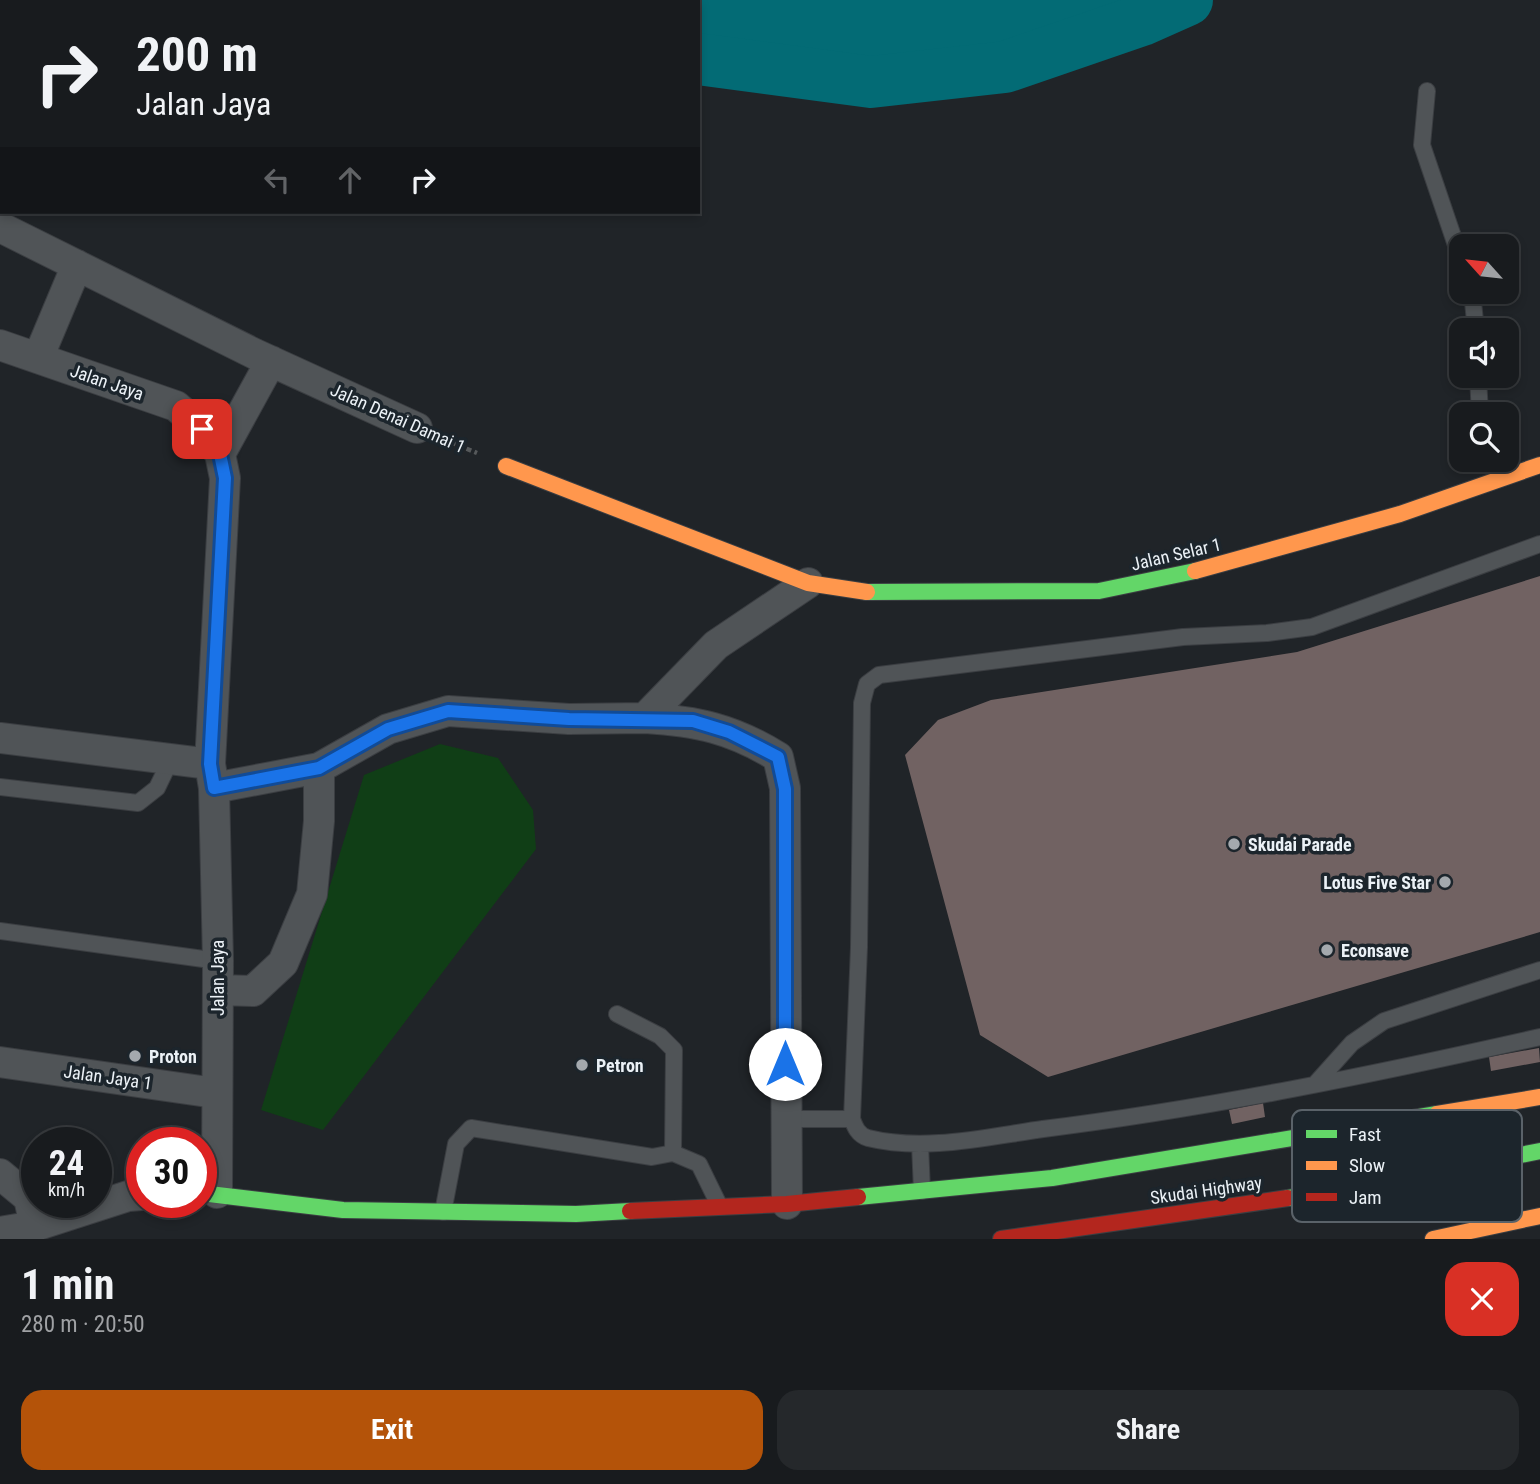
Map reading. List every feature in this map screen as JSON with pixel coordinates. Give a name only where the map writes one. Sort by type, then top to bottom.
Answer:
[{"type":"main road","name":"Jalan Selar 1","points":[[808,583],[832,589],[889,594],[1099,590],[1206,569],[1400,514],[1485,478],[1540,465]]},
{"type":"main road","points":[[506,466],[808,583]]},
{"type":"main road","points":[[1465,1110],[1540,1097]]},
{"type":"main road","points":[[217,1194],[342,1210],[443,1212],[576,1214],[787,1204],[1052,1178],[1292,1140]]},
{"type":"main road","name":"Skudai Highway","points":[[1522,1155],[1540,1151]]},
{"type":"main road","name":"Skudai Highway","points":[[1001,1239],[1292,1197]]},
{"type":"main road","points":[[1522,1220],[1540,1216]]},
{"type":"main road","points":[[1433,1239],[1512,1222]]},
{"type":"street","name":"Jalan Denai Damai 1","points":[[0,227],[75,270],[268,366],[417,428]]},
{"type":"street","points":[[38,358],[75,270]]},
{"type":"street","name":"Jalan Jaya","points":[[0,345],[176,406],[202,429],[220,454],[225,478],[212,776],[218,975],[213,1127]]},
{"type":"street","points":[[220,454],[268,366]]},
{"type":"street","points":[[645,719],[716,645],[808,583]]},
{"type":"street","points":[[0,738],[170,759],[212,776],[319,768],[388,729],[448,711],[569,719],[693,721],[717,728],[778,757],[785,789],[787,1204]]},
{"type":"street","points":[[218,975],[253,991],[283,963],[312,894],[319,821],[319,768]]},
{"type":"street","name":"Jalan Jaya 1","points":[[0,1062],[215,1093]]},
{"type":"street","points":[[0,1174],[29,1198],[35,1226]]},
{"type":"street","points":[[0,1232],[35,1226],[126,1197]]},
{"type":"lane","points":[[1427,91],[1422,145],[1439,185],[1453,234]]},
{"type":"lane","points":[[1540,544],[1311,627],[1267,633],[1183,637],[998,659],[880,675],[867,684],[862,702],[859,947],[852,1119],[858,1132],[866,1137],[922,1144],[1174,1112],[1540,1037]]},
{"type":"lane","points":[[0,786],[138,803],[157,788],[170,759]]},
{"type":"lane","points":[[0,931],[218,975]]},
{"type":"lane","points":[[1317,1082],[1352,1043],[1384,1021],[1540,970]]},
{"type":"lane","points":[[617,1014],[660,1036],[674,1049],[673,1153]]},
{"type":"lane","points":[[785,1119],[852,1119]]},
{"type":"lane","points":[[443,1212],[456,1144],[471,1128],[652,1157],[673,1153],[699,1164],[719,1206]]},
{"type":"lane","points":[[922,1144],[924,1191]]},
{"type":"path","name":"Jalan Denai Damai 1","points":[[417,428],[506,466]]},
{"type":"green space","points":[[440,744],[498,758],[533,810],[536,849],[323,1130],[261,1110],[364,775]]},
{"type":"water","points":[[700,0],[1187,0],[1142,20],[1005,67],[871,82],[700,59]]},
{"type":"building","name":"Skudai Parade","points":[[1540,576],[1540,932],[1048,1077],[980,1035],[905,755],[938,720],[991,700],[1297,652]]},
{"type":"building","points":[[1539,1048],[1540,1062],[1491,1071],[1489,1057]]},
{"type":"building","points":[[1263,1103],[1265,1117],[1232,1124],[1229,1110]]},
{"type":"waterway","points":[[700,59],[871,82],[1005,67],[1142,20],[1187,0]]},
{"type":"traffic: fast","points":[[867,592],[1099,591],[1195,571]]},
{"type":"traffic: fast","points":[[858,1197],[1052,1178],[1292,1138]]},
{"type":"traffic: fast","points":[[1522,1155],[1540,1151]]},
{"type":"traffic: fast","points":[[217,1195],[343,1210],[576,1214],[630,1211]]},
{"type":"traffic: fast","points":[[1288,1198],[1292,1197]]},
{"type":"traffic: slow","points":[[1195,571],[1400,514],[1540,465]]},
{"type":"traffic: slow","points":[[506,466],[808,583],[867,592]]},
{"type":"traffic: slow","points":[[1461,1110],[1540,1097]]},
{"type":"traffic: slow","points":[[1522,1220],[1540,1216]]},
{"type":"traffic: slow","points":[[1433,1239],[1512,1222]]},
{"type":"traffic: jam","points":[[630,1211],[787,1204],[858,1197]]},
{"type":"traffic: jam","points":[[1001,1239],[1288,1198]]},
{"type":"place","name":"Skudai Parade","points":[[1234,844]]},
{"type":"place","name":"Lotus Five Star","points":[[1445,882]]},
{"type":"place","name":"Econsave","points":[[1327,950]]},
{"type":"place","name":"Proton","points":[[135,1056]]},
{"type":"place","name":"Petron","points":[[582,1065]]},
{"type":"route","points":[[202,429],[220,454],[225,478],[210,764],[214,788],[319,768],[388,729],[448,711],[569,719],[693,721],[729,732],[763,748],[778,757],[785,789],[785,1064]]}]
